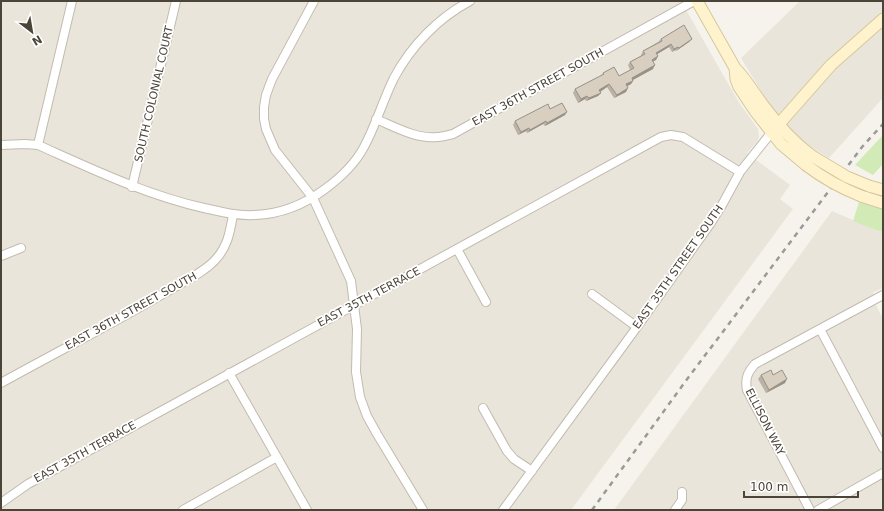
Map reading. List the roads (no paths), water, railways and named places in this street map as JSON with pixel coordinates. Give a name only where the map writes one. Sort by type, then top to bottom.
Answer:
[{"type":"main road","points":[[696,1],[735,68],[736,79],[739,87],[755,111],[775,129],[791,154],[809,160],[869,186],[883,190]]},
{"type":"main road","name":"EAST 35TH STREET SOUTH","points":[[775,129],[831,65],[883,19]]},
{"type":"main road","points":[[809,160],[825,178],[861,196],[883,203]]},
{"type":"street","points":[[38,145],[72,1]]},
{"type":"street","name":"SOUTH COLONIAL COURT","points":[[132,187],[176,1]]},
{"type":"street","points":[[314,1],[272,80],[266,95],[264,107],[266,129],[275,150],[313,198],[351,281],[357,329],[356,372],[360,397],[376,434],[424,510]]},
{"type":"street","points":[[1,145],[38,145],[132,187],[185,204],[233,215],[255,215],[277,212],[313,198],[336,181],[353,163],[364,148],[394,78],[404,62],[421,39],[442,19],[470,1]]},
{"type":"street","name":"EAST 36TH STREET SOUTH","points":[[376,119],[411,134],[420,136],[437,137],[453,134],[696,1]]},
{"type":"street","name":"EAST 35TH STREET SOUTH","points":[[502,510],[637,327],[710,224],[740,172],[775,129]]},
{"type":"street","name":"EAST 35TH TERRACE","points":[[1,502],[28,484],[661,137],[671,135],[683,137],[740,172]]},
{"type":"street","name":"EAST 36TH STREET SOUTH","points":[[1,383],[153,300],[207,268],[216,260],[225,247],[230,235],[233,215]]},
{"type":"street","points":[[1,256],[21,248]]},
{"type":"street","points":[[457,250],[486,302]]},
{"type":"street","points":[[592,294],[637,327]]},
{"type":"street","points":[[883,295],[820,329],[883,448]]},
{"type":"street","name":"ELLISON WAY","points":[[810,510],[747,390],[745,381],[748,371],[755,364],[820,329]]},
{"type":"street","points":[[229,373],[307,510]]},
{"type":"street","points":[[483,408],[507,451],[514,459],[532,471]]},
{"type":"street","points":[[183,510],[277,457]]},
{"type":"street","points":[[818,510],[883,473]]},
{"type":"street","points":[[675,510],[682,500],[682,492]]},
{"type":"railway","points":[[592,510],[685,382],[862,147],[883,124]]}]
